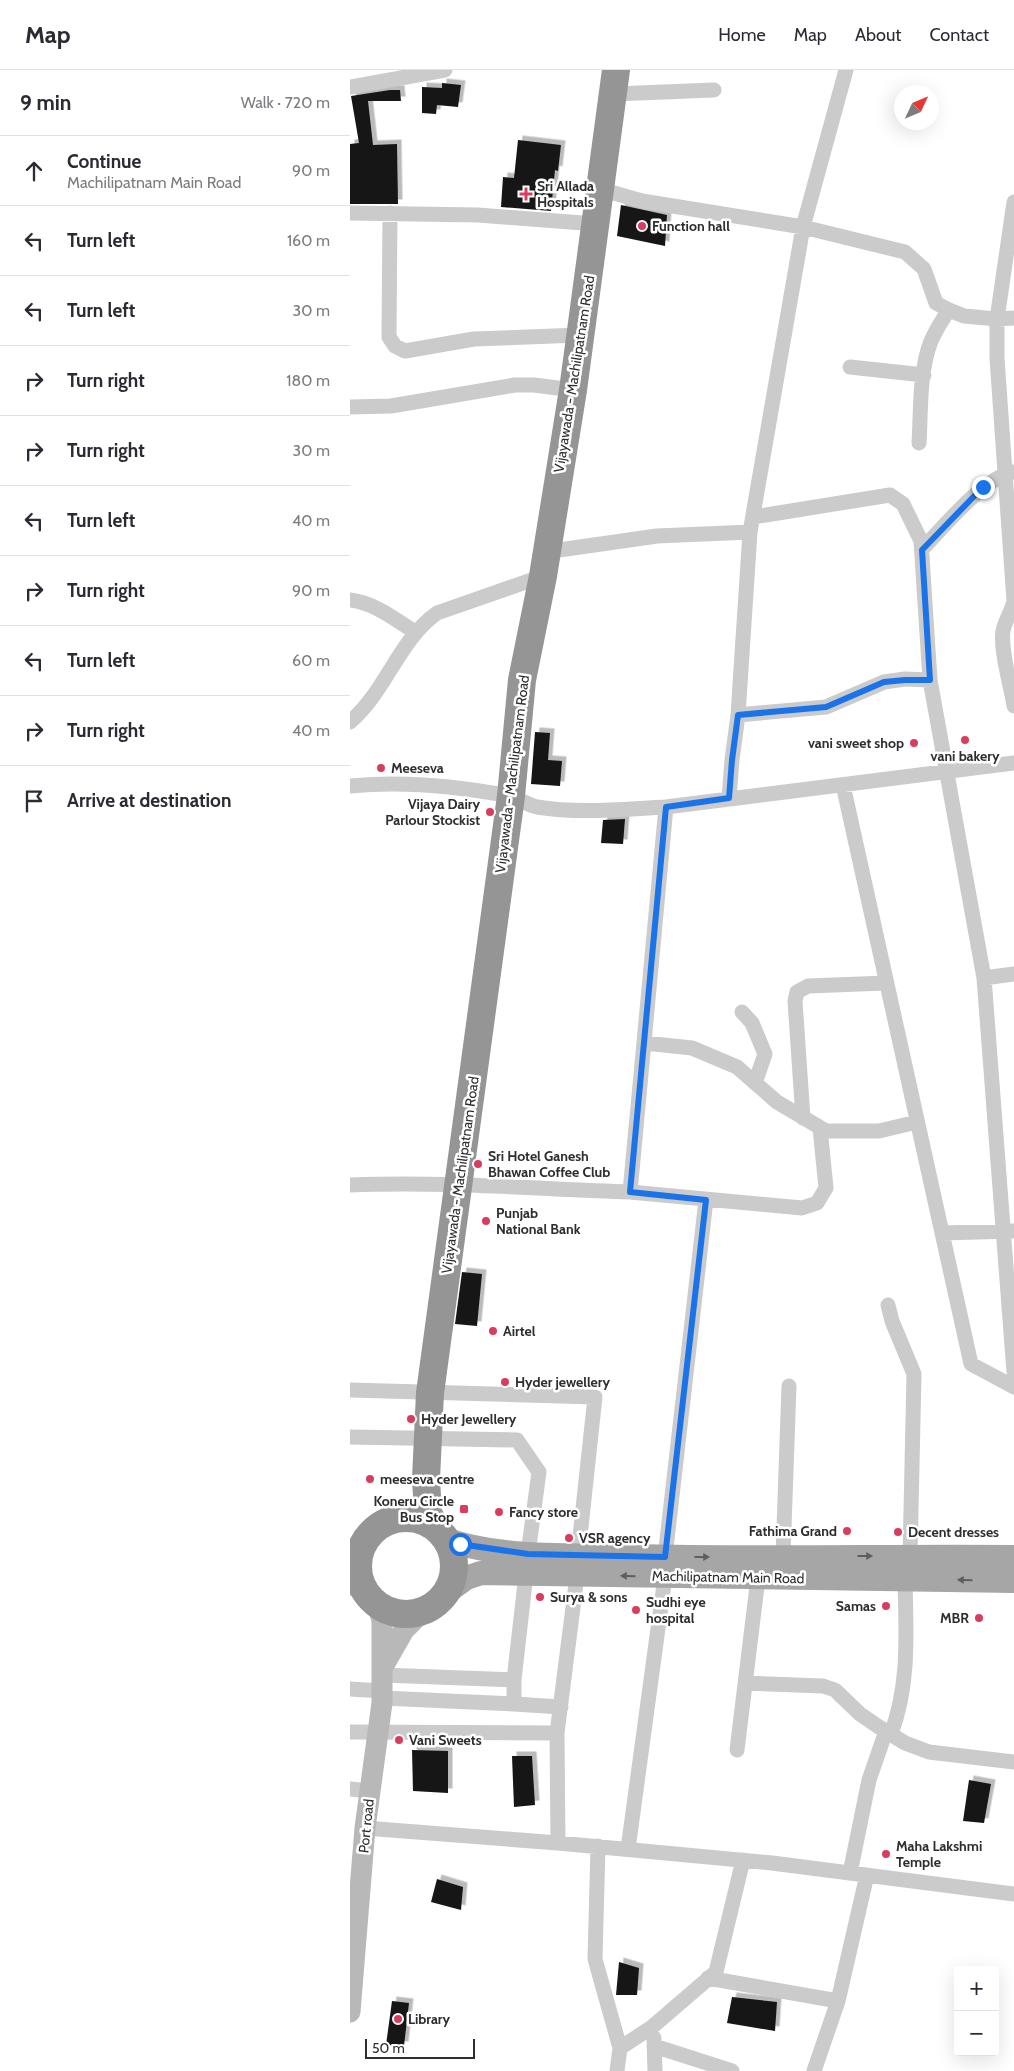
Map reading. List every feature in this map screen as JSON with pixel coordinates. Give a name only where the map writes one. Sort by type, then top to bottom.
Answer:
[{"type":"highway","name":"Vijayawada - Machilipatnam Road","points":[[441,1534],[428,1513],[426,1480],[430,1393],[511,796],[522,680],[544,564],[573,390],[615,82]]},
{"type":"highway","name":"Vijayawada - Machilipatnam Road","points":[[402,1518],[412,1511],[426,1480]]},
{"type":"highway","points":[[402,1518],[420,1520],[441,1534],[452,1551],[454,1565],[452,1579],[447,1592],[436,1603],[424,1610],[408,1614],[392,1612],[365,1594],[358,1566],[360,1551],[358,1546],[376,1528],[389,1521],[402,1518]]},
{"type":"main road","name":"Machilipatnam Main Road","points":[[441,1534],[460,1544],[527,1564]]},
{"type":"main road","name":"Machilipatnam Main Road","points":[[665,1567],[783,1556],[1014,1557]]},
{"type":"main road","name":"Machilipatnam Main Road","points":[[447,1592],[466,1578],[527,1564],[665,1567],[758,1578],[1014,1580]]},
{"type":"main road","name":"Port road","points":[[351,2002],[365,1828],[360,1790],[379,1734],[382,1684],[382,1621],[365,1594]]},
{"type":"main road","name":"Port road","points":[[382,1684],[404,1630],[424,1610]]},
{"type":"street","points":[[350,87],[445,70]]},
{"type":"street","points":[[729,798],[738,715],[752,525],[803,227],[846,70]]},
{"type":"street","points":[[615,82],[714,90]]},
{"type":"street","points":[[600,190],[642,201],[803,227],[905,252],[924,269],[936,302],[949,310],[964,316],[997,319],[1014,318]]},
{"type":"street","points":[[1014,202],[997,319],[998,387],[1010,473],[1014,600],[1003,632],[1014,706]]},
{"type":"street","points":[[350,213],[478,215],[596,224]]},
{"type":"street","points":[[390,213],[389,337],[395,346],[405,351],[474,339],[580,335]]},
{"type":"street","points":[[919,443],[924,375],[931,341],[949,310]]},
{"type":"street","points":[[850,366],[924,375]]},
{"type":"street","points":[[350,407],[391,406],[514,385],[534,385],[573,390]]},
{"type":"street","points":[[922,550],[983,487],[1010,473]]},
{"type":"street","points":[[350,722],[374,697],[415,632],[424,622],[437,613],[544,564],[657,536],[752,525],[890,495],[903,504],[921,541],[930,680],[984,978],[1008,1231],[1008,1279],[1014,1372]]},
{"type":"street","points":[[350,600],[363,601],[376,607],[415,632]]},
{"type":"street","points":[[738,715],[826,707],[884,682],[930,680]]},
{"type":"street","points":[[350,786],[377,783],[445,787],[511,796],[534,807],[564,810],[666,807],[1014,763]]},
{"type":"street","points":[[843,785],[972,1364],[1014,1387]]},
{"type":"street","points":[[630,1192],[666,807]]},
{"type":"street","points":[[984,978],[1014,974]]},
{"type":"street","points":[[803,1118],[795,1001],[798,992],[808,986],[886,983]]},
{"type":"street","points":[[742,1012],[752,1023],[765,1054],[755,1083]]},
{"type":"street","points":[[645,1043],[692,1048],[737,1068],[777,1102],[826,1131],[879,1131],[917,1122]]},
{"type":"street","points":[[350,1185],[459,1185],[630,1192],[802,1208],[817,1203],[826,1188],[820,1128]]},
{"type":"street","points":[[628,1849],[665,1567],[706,1200]]},
{"type":"street","points":[[942,1233],[1008,1231]]},
{"type":"street","points":[[888,1305],[899,1339],[914,1374],[910,1556]]},
{"type":"street","points":[[783,1556],[789,1386]]},
{"type":"street","points":[[350,1390],[595,1397],[578,1565],[557,1733],[558,1843]]},
{"type":"street","points":[[350,1437],[517,1440],[539,1472],[514,1680],[514,1704]]},
{"type":"street","points":[[737,1750],[758,1578]]},
{"type":"street","points":[[850,1873],[869,1780],[888,1732],[896,1720],[906,1666],[905,1579]]},
{"type":"street","points":[[350,1689],[382,1684],[514,1680]]},
{"type":"street","points":[[382,1684],[514,1704],[561,1707]]},
{"type":"street","points":[[745,1684],[823,1686],[835,1690],[860,1714],[905,1743],[929,1752],[1014,1762]]},
{"type":"street","points":[[350,1732],[379,1734],[557,1733]]},
{"type":"street","points":[[365,1828],[598,1846],[743,1860],[1014,1894]]},
{"type":"street","points":[[598,1846],[595,1959],[620,2048],[617,2071]]},
{"type":"street","points":[[620,2048],[652,2027],[716,1972],[743,1860]]},
{"type":"street","points":[[814,2071],[838,2001],[867,1875]]},
{"type":"street","points":[[708,1978],[838,2001]]},
{"type":"street","points":[[652,2027],[655,2071]]},
{"type":"street","points":[[654,2046],[732,2071]]},
{"type":"building","points":[[442,83],[461,85],[458,107],[437,105],[436,114],[422,113],[422,87],[442,88]]},
{"type":"building","points":[[400,90],[401,101],[368,101],[373,145],[397,144],[398,204],[350,204],[350,144],[359,143],[351,96]]},
{"type":"building","points":[[518,140],[561,145],[558,171],[555,170],[551,211],[501,207],[503,177],[514,178]]},
{"type":"building","name":"Function hall","points":[[621,205],[667,215],[665,246],[617,236]]},
{"type":"building","points":[[535,732],[550,733],[548,760],[562,761],[560,786],[531,784]]},
{"type":"building","points":[[625,819],[623,844],[601,843],[603,820]]},
{"type":"building","points":[[462,1272],[482,1274],[477,1326],[455,1324]]},
{"type":"building","points":[[412,1750],[448,1751],[448,1793],[413,1791]]},
{"type":"building","points":[[512,1756],[532,1756],[535,1805],[514,1807]]},
{"type":"building","points":[[969,1780],[991,1784],[984,1823],[963,1821]]},
{"type":"building","points":[[437,1879],[463,1887],[461,1910],[431,1902]]},
{"type":"building","points":[[619,1962],[639,1968],[637,1995],[616,1995]]},
{"type":"building","points":[[732,1997],[777,2002],[775,2031],[727,2023]]},
{"type":"building","points":[[392,2001],[409,2003],[404,2046],[386,2045]]},
{"type":"place","name":"Sri Allada Hospitals","points":[[526,194]]},
{"type":"place","name":"Function hall","points":[[642,226]]},
{"type":"place","name":"vani bakery","points":[[965,740]]},
{"type":"place","name":"vani sweet shop","points":[[914,743]]},
{"type":"place","name":"Meeseva","points":[[381,768]]},
{"type":"place","name":"Vijaya Dairy Parlour Stockist","points":[[490,812]]},
{"type":"place","name":"Sri Hotel Ganesh Bhawan Coffee Club","points":[[478,1164]]},
{"type":"place","name":"Punjab National Bank","points":[[486,1221]]},
{"type":"place","name":"Airtel","points":[[493,1331]]},
{"type":"place","name":"Hyder jewellery","points":[[505,1382]]},
{"type":"place","name":"Hyder Jewellery","points":[[411,1419]]},
{"type":"place","name":"meeseva centre","points":[[370,1479]]},
{"type":"place","name":"Koneru Circle Bus Stop","points":[[464,1509]]},
{"type":"place","name":"Fancy store","points":[[499,1512]]},
{"type":"place","name":"Fathima Grand","points":[[847,1531]]},
{"type":"place","name":"Decent dresses","points":[[898,1532]]},
{"type":"place","name":"VSR agency","points":[[569,1538]]},
{"type":"place","name":"Surya & sons","points":[[540,1597]]},
{"type":"place","name":"Samas","points":[[886,1606]]},
{"type":"place","name":"Sudhi eye hospital","points":[[636,1610]]},
{"type":"place","name":"MBR","points":[[979,1618]]},
{"type":"place","name":"Vani Sweets","points":[[399,1740]]},
{"type":"place","name":"Maha Lakshmi Temple","points":[[886,1854]]},
{"type":"place","name":"Library","points":[[398,2019]]},
{"type":"route","points":[[460,1544],[528,1554],[665,1557],[706,1200],[630,1192],[666,807],[729,798],[738,715],[826,707],[884,682],[930,680],[922,550],[983,487]]}]
